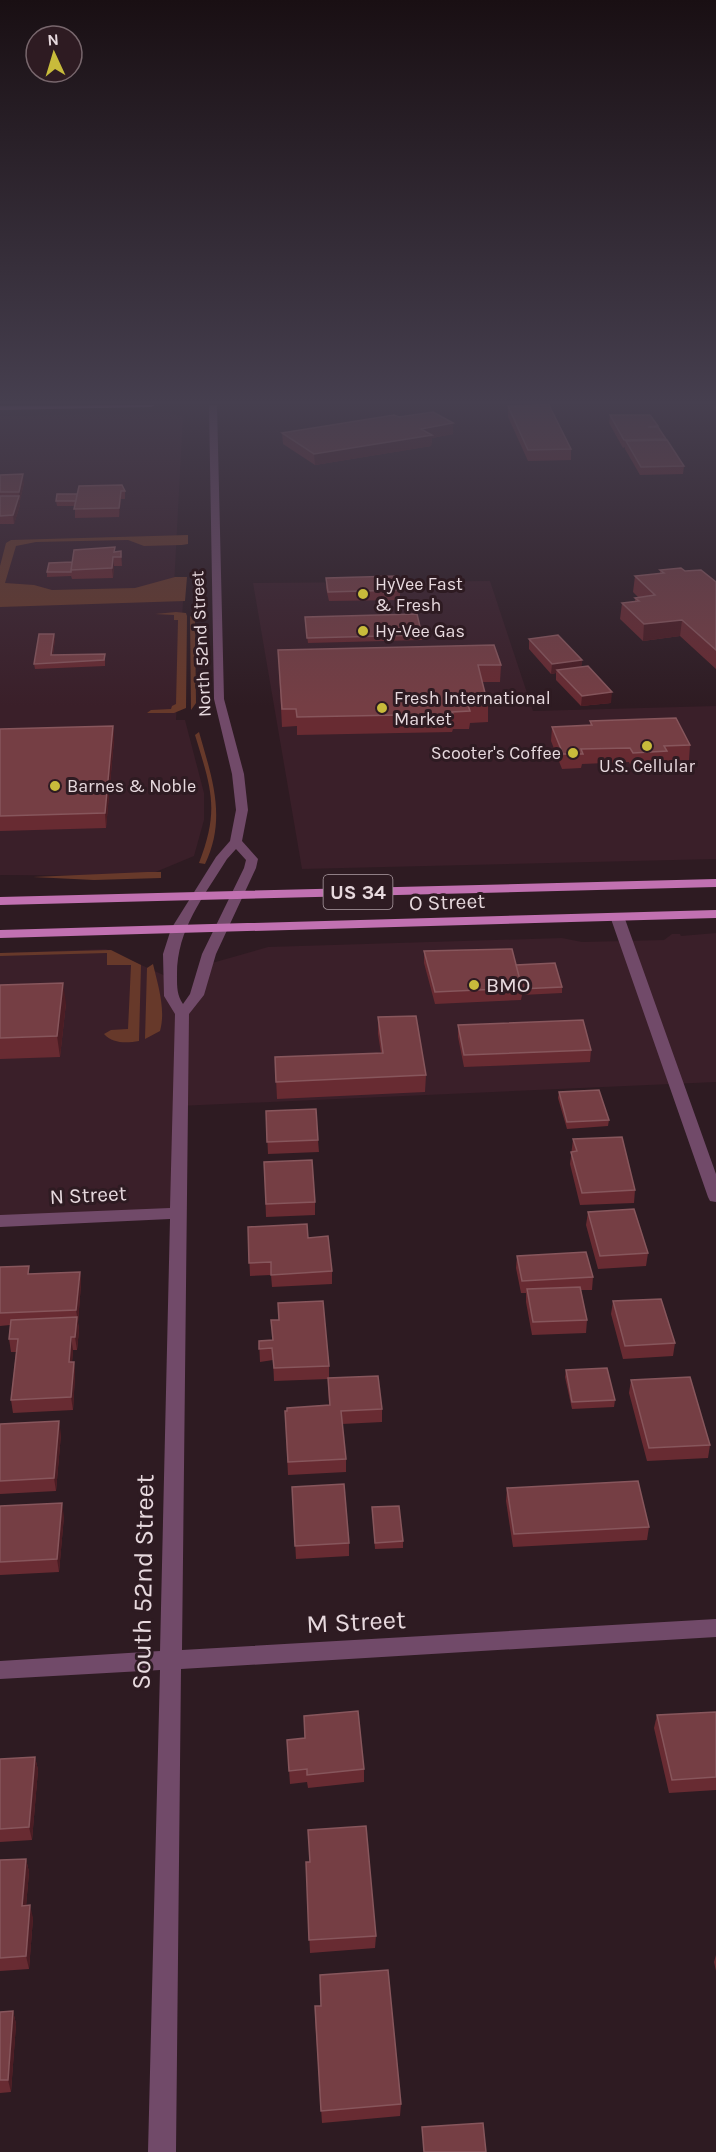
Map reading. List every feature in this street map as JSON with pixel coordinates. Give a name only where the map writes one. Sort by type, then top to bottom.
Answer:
[{"type":"main road","name":"O Street","points":[[0,901],[716,883]]},
{"type":"main road","name":"O Street","points":[[0,934],[618,919],[716,914]]},
{"type":"street","name":"North 52nd Street","points":[[215,505],[218,686],[222,720],[238,774],[242,797],[236,842]]},
{"type":"street","points":[[178,929],[222,858],[236,842],[252,859],[209,954],[197,995],[182,1014]]},
{"type":"street","points":[[618,919],[716,1197]]},
{"type":"street","name":"South 52nd Street","points":[[162,2152],[182,1014],[171,996],[170,954],[178,929]]},
{"type":"street","name":"N Street","points":[[0,1221],[177,1213]]},
{"type":"street","name":"M Street","points":[[0,1670],[716,1628]]},
{"type":"shaded area","points":[[0,505],[178,505],[174,586],[184,586],[176,720],[185,720],[204,793],[204,820],[194,856],[146,876],[0,875]]},
{"type":"shaded area","points":[[188,535],[188,544],[182,545],[144,546],[128,540],[36,542],[16,546],[5,583],[34,585],[52,590],[135,588],[175,577],[187,577],[185,601],[0,607],[0,566],[6,543],[11,540]]},
{"type":"shaded area","points":[[490,581],[533,711],[716,706],[716,859],[302,869],[253,583]]},
{"type":"shaded area","points":[[186,613],[187,616],[186,708],[174,713],[147,713],[151,710],[171,709],[176,704],[178,620],[174,620],[174,615],[155,614]]},
{"type":"shaded area","points":[[190,616],[195,619],[196,703],[191,710]]},
{"type":"shaded area","points":[[199,732],[209,766],[216,814],[212,847],[205,864],[199,863],[209,828],[211,799],[195,735]]},
{"type":"shaded area","points":[[161,872],[161,878],[94,880],[33,877]]},
{"type":"shaded area","points":[[716,933],[716,1082],[179,1106],[178,1213],[0,1221],[0,953],[106,949],[170,978],[182,1014],[205,965],[268,947],[562,938],[582,942],[664,940],[672,934],[681,936]]},
{"type":"shaded area","points":[[111,950],[141,965],[139,1041],[116,1041],[104,1034],[111,1030],[128,1029],[131,965],[107,965],[107,953],[0,956],[0,953]]},
{"type":"shaded area","points":[[153,964],[161,997],[162,1023],[160,1031],[145,1039],[147,968]]},
{"type":"building","points":[[0,505],[16,505],[13,515],[0,516]]},
{"type":"building","points":[[75,505],[119,505],[119,508],[74,509]]},
{"type":"building","points":[[115,547],[114,552],[121,551],[121,557],[113,557],[112,568],[71,570],[74,550]]},
{"type":"building","points":[[72,562],[71,572],[47,572],[49,563]]},
{"type":"building","points":[[681,568],[685,571],[701,570],[716,582],[716,650],[682,620],[644,624],[622,603],[639,601],[635,598],[655,595],[635,576],[664,573],[660,570]]},
{"type":"building","points":[[397,576],[400,590],[328,592],[326,578]]},
{"type":"building","name":"Hy-Vee Gas","points":[[417,614],[422,635],[307,638],[305,617]]},
{"type":"building","points":[[39,634],[54,634],[51,655],[105,654],[104,660],[34,664]]},
{"type":"building","points":[[558,635],[582,660],[552,664],[529,639]]},
{"type":"building","name":"Fresh International Market","points":[[494,645],[501,665],[478,665],[488,705],[468,705],[470,711],[452,712],[453,714],[297,717],[296,709],[282,709],[278,650]]},
{"type":"building","points":[[588,666],[612,692],[582,696],[557,670]]},
{"type":"building","points":[[676,718],[690,745],[664,746],[667,751],[633,753],[630,748],[581,749],[583,754],[563,754],[552,727],[592,725],[590,721]]},
{"type":"building","name":"Barnes & Noble","points":[[113,726],[105,813],[0,816],[0,729]]},
{"type":"building","name":"BMO","points":[[512,949],[522,988],[435,992],[424,951]]},
{"type":"building","points":[[555,963],[562,987],[520,989],[522,988],[516,965]]},
{"type":"building","points":[[63,983],[57,1036],[0,1038],[0,985]]},
{"type":"building","points":[[416,1016],[426,1075],[276,1082],[275,1057],[383,1053],[378,1017]]},
{"type":"building","points":[[583,1020],[591,1050],[464,1055],[458,1025]]},
{"type":"building","points":[[599,1090],[609,1120],[567,1122],[559,1092]]},
{"type":"building","points":[[316,1109],[318,1140],[267,1142],[266,1111]]},
{"type":"building","points":[[622,1137],[635,1190],[582,1193],[571,1152],[577,1151],[573,1139]]},
{"type":"building","points":[[312,1160],[315,1202],[266,1204],[264,1162]]},
{"type":"building","points":[[634,1209],[648,1253],[600,1256],[588,1212]]},
{"type":"building","points":[[307,1224],[308,1238],[328,1236],[332,1271],[271,1275],[271,1262],[249,1263],[248,1227]]},
{"type":"building","points":[[586,1252],[593,1277],[522,1281],[517,1256]]},
{"type":"building","points":[[29,1266],[28,1274],[80,1272],[76,1310],[0,1313],[0,1267]]},
{"type":"building","points":[[580,1287],[587,1320],[533,1322],[527,1289]]},
{"type":"building","points":[[661,1299],[675,1343],[625,1346],[613,1301]]},
{"type":"building","points":[[323,1301],[329,1366],[274,1368],[272,1348],[259,1349],[259,1341],[273,1340],[271,1320],[279,1320],[278,1303]]},
{"type":"building","points":[[77,1317],[75,1337],[71,1337],[69,1362],[74,1362],[71,1397],[11,1400],[18,1339],[9,1339],[11,1320]]},
{"type":"building","points":[[607,1368],[615,1400],[572,1402],[566,1370]]},
{"type":"building","points":[[378,1376],[382,1409],[341,1411],[346,1459],[288,1462],[285,1411],[287,1408],[330,1405],[328,1378]]},
{"type":"building","points":[[690,1377],[710,1445],[649,1448],[631,1380]]},
{"type":"building","points":[[59,1421],[54,1478],[0,1481],[0,1424]]},
{"type":"building","points":[[638,1481],[649,1527],[514,1534],[507,1488]]},
{"type":"building","points":[[344,1484],[349,1543],[295,1546],[292,1487]]},
{"type":"building","points":[[62,1503],[57,1559],[0,1562],[0,1506]]},
{"type":"building","points":[[399,1506],[403,1541],[375,1543],[372,1507]]},
{"type":"building","points":[[358,1711],[364,1769],[307,1775],[307,1769],[289,1771],[287,1740],[305,1738],[304,1716]]},
{"type":"building","points":[[716,1712],[716,1777],[672,1780],[657,1715]]},
{"type":"building","points":[[35,1757],[29,1827],[0,1829],[0,1759]]},
{"type":"building","points":[[366,1826],[376,1936],[309,1940],[306,1862],[310,1862],[308,1830]]},
{"type":"building","points":[[26,1859],[22,1906],[30,1905],[26,1956],[0,1958],[0,1860]]},
{"type":"building","points":[[388,1970],[401,2104],[321,2111],[315,2006],[321,2006],[320,1975]]},
{"type":"building","points":[[13,2011],[8,2080],[0,2080],[0,2012]]},
{"type":"building","points":[[483,2123],[486,2152],[424,2152],[422,2127]]},
{"type":"place","name":"HyVee Fast & Fresh","points":[[363,594]]},
{"type":"place","name":"Hy-Vee Gas","points":[[363,631]]},
{"type":"place","name":"Fresh International Market","points":[[382,708]]},
{"type":"place","name":"U.S. Cellular","points":[[647,746]]},
{"type":"place","name":"Scooter's Coffee","points":[[573,753]]},
{"type":"place","name":"Barnes & Noble","points":[[55,786]]},
{"type":"place","name":"BMO","points":[[474,985]]}]
